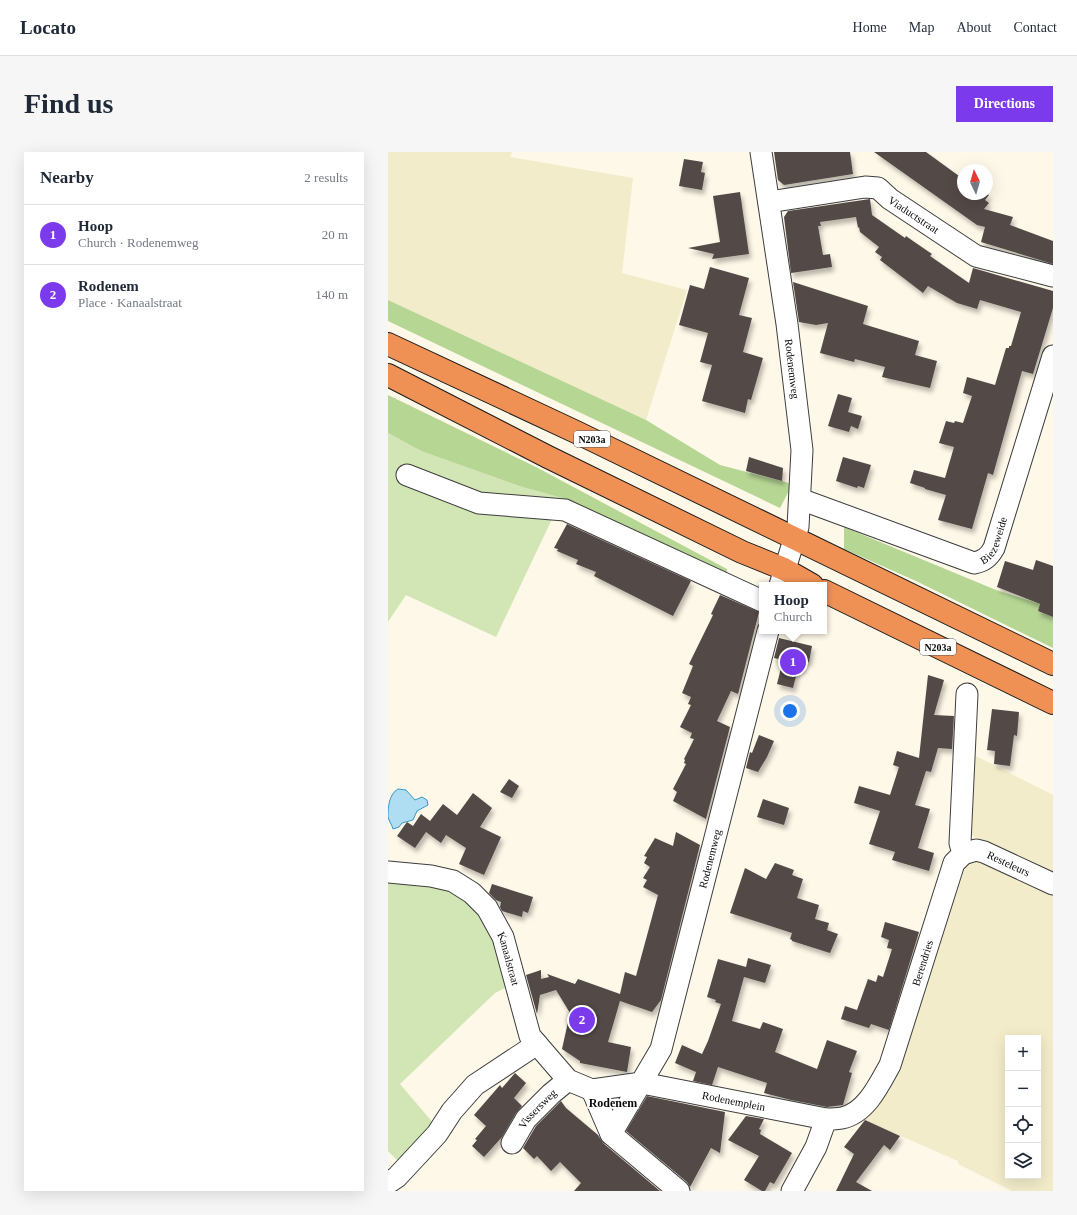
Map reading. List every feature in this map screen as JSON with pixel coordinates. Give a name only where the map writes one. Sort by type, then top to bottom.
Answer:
[{"type":"highway","name":"N203a","points":[[388,344],[576,432],[1053,664]]},
{"type":"highway","points":[[388,375],[548,457],[742,552],[782,577],[801,582]]},
{"type":"highway","name":"N203a","points":[[827,593],[1053,702]]},
{"type":"street","name":"Rodenemweg","points":[[761,152],[787,324],[802,450],[798,527],[782,577]]},
{"type":"street","name":"Viaductstraat","points":[[769,202],[864,187],[878,188],[890,199],[976,256],[1053,276]]},
{"type":"street","name":"Biezeweide","points":[[800,499],[974,563],[981,562],[992,552],[1053,356]]},
{"type":"street","points":[[407,475],[479,503],[565,510],[759,600]]},
{"type":"street","name":"Rodenemweg","points":[[642,1082],[661,1049],[767,634]]},
{"type":"street","points":[[962,854],[960,843],[968,694]]},
{"type":"street","name":"Resteleurs","points":[[962,854],[976,850],[984,852],[1053,884]]},
{"type":"street","name":"Berendries","points":[[826,1119],[841,1119],[856,1113],[866,1103],[880,1084],[890,1065],[954,863],[962,854]]},
{"type":"street","name":"Kanaalstraat","points":[[388,872],[431,876],[453,881],[472,893],[487,908],[503,937],[530,1036],[568,1080],[592,1090]]},
{"type":"street","points":[[388,1183],[397,1177],[437,1134],[452,1111],[475,1085],[537,1044]]},
{"type":"street","name":"Vissersweg","points":[[512,1143],[526,1119],[551,1094],[568,1080]]},
{"type":"street","points":[[611,1134],[642,1082]]},
{"type":"street","name":"Rodenemplein","points":[[592,1090],[642,1082],[826,1119]]},
{"type":"street","points":[[592,1090],[611,1134],[679,1191]]},
{"type":"street","points":[[792,1191],[816,1146],[826,1119]]},
{"type":"shaded area","points":[[388,152],[512,152],[510,157],[633,178],[622,273],[687,290],[646,420],[388,300]]},
{"type":"shaded area","points":[[974,755],[1053,795],[1053,872],[973,836],[970,831]]},
{"type":"shaded area","points":[[978,861],[1053,895],[1053,1191],[1012,1191],[958,1164],[958,1161],[864,1120],[878,1106],[890,1090],[898,1073],[966,866]]},
{"type":"green space","points":[[388,300],[646,420],[720,465],[792,485],[780,508],[388,321]]},
{"type":"green space","points":[[388,395],[536,467],[727,569],[728,577],[562,498],[519,486],[421,451],[388,433]]},
{"type":"green space","points":[[388,433],[421,451],[519,486],[562,498],[496,637],[406,595],[388,622]]},
{"type":"green space","points":[[844,527],[996,590],[1040,604],[1038,611],[1053,617],[1053,648],[916,581],[844,549]]},
{"type":"green space","points":[[388,880],[438,887],[462,897],[483,913],[509,986],[495,993],[400,1084],[434,1124],[399,1162],[388,1151]]},
{"type":"water","points":[[398,789],[406,790],[415,800],[422,797],[427,800],[428,805],[417,811],[413,820],[402,823],[399,827],[393,829],[388,817],[389,805],[391,797]]},
{"type":"building","points":[[774,152],[850,152],[853,174],[784,185],[778,180]]},
{"type":"building","points":[[874,152],[926,152],[957,175],[957,200],[985,200],[989,203],[984,209],[1013,217],[1010,225],[1053,241],[1053,264],[981,242],[985,227],[977,225]]},
{"type":"building","points":[[684,159],[703,162],[701,172],[705,173],[702,190],[679,186]]},
{"type":"building","points":[[740,192],[749,254],[712,259],[714,254],[688,248],[720,242],[713,196]]},
{"type":"building","points":[[870,199],[872,215],[905,238],[906,236],[932,254],[930,256],[969,283],[973,268],[1053,291],[1053,308],[1033,374],[1022,371],[993,475],[988,473],[972,529],[938,520],[946,495],[910,483],[914,470],[945,478],[954,447],[939,443],[946,421],[963,423],[972,396],[963,393],[967,377],[995,385],[1006,348],[1011,346],[1021,312],[980,300],[977,309],[957,303],[928,286],[923,293],[880,260],[882,257],[875,252],[879,247],[860,232],[856,217],[820,222],[821,226],[818,226],[823,255],[830,254],[832,267],[791,273],[784,217],[788,211]]},
{"type":"building","points":[[710,267],[749,278],[739,315],[752,318],[743,352],[763,358],[751,400],[748,399],[745,413],[702,401],[712,365],[700,362],[708,333],[679,325],[690,285],[704,289]]},
{"type":"building","points":[[793,282],[868,306],[863,324],[919,341],[915,355],[937,361],[930,388],[882,377],[885,367],[855,359],[854,362],[820,353],[828,323],[816,325],[799,322]]},
{"type":"building","points":[[838,394],[852,398],[848,412],[862,416],[858,429],[851,426],[849,432],[828,426]]},
{"type":"building","points":[[749,457],[783,468],[782,481],[746,471]]},
{"type":"building","points":[[843,457],[871,465],[864,488],[858,486],[857,488],[836,481]]},
{"type":"building","points":[[567,524],[691,581],[673,616],[594,576],[596,572],[576,564],[578,560],[557,551],[558,549],[554,548]]},
{"type":"building","points":[[1036,560],[1053,566],[1053,617],[1038,611],[1040,604],[997,587],[1005,561],[1033,570]]},
{"type":"building","points":[[720,595],[759,612],[738,694],[731,691],[717,721],[730,727],[706,819],[673,801],[677,792],[673,789],[686,764],[684,763],[684,759],[694,739],[690,738],[692,733],[680,727],[691,705],[688,704],[691,697],[682,693],[693,666],[689,664],[713,615],[711,614]]},
{"type":"building","points":[[779,638],[812,646],[809,662],[804,661],[802,669],[798,668],[793,688],[777,684],[783,660],[774,658]]},
{"type":"building","points":[[928,675],[944,680],[934,715],[954,716],[952,749],[938,748],[931,772],[926,771],[915,805],[930,809],[918,848],[934,853],[929,871],[892,860],[895,852],[869,844],[880,811],[854,803],[859,786],[890,795],[899,767],[893,765],[897,751],[919,758]]},
{"type":"building","points":[[992,709],[1019,712],[1017,736],[1014,735],[1010,766],[994,764],[995,751],[987,750]]},
{"type":"building","points":[[759,735],[774,741],[758,772],[746,768],[750,752],[752,753]]},
{"type":"building","points":[[509,779],[519,786],[512,798],[500,792]]},
{"type":"building","points":[[473,793],[492,808],[480,827],[501,837],[484,875],[459,864],[466,848],[446,835],[441,843],[426,832],[415,848],[397,836],[407,822],[413,826],[421,814],[430,821],[443,804],[457,815]]},
{"type":"building","points":[[763,799],[789,808],[784,825],[757,817]]},
{"type":"building","points":[[676,832],[700,845],[661,1000],[652,1012],[620,1001],[608,1042],[631,1047],[627,1072],[580,1063],[580,1061],[562,1049],[570,1013],[556,990],[540,995],[537,1014],[526,975],[541,970],[541,979],[549,977],[547,974],[575,984],[578,979],[620,994],[625,972],[636,976],[658,895],[643,887],[647,880],[643,878],[650,867],[644,863],[647,857],[644,856],[655,838],[673,846]]},
{"type":"building","points":[[775,863],[794,870],[792,875],[803,879],[797,898],[819,905],[815,919],[829,923],[827,930],[838,934],[830,953],[792,941],[790,939],[792,933],[730,913],[745,868],[766,879]]},
{"type":"building","points":[[492,884],[533,897],[528,913],[523,911],[522,917],[502,911],[500,907],[501,902],[496,900],[489,893]]},
{"type":"building","points":[[885,922],[919,932],[889,1030],[871,1024],[869,1028],[841,1019],[845,1006],[857,1010],[868,979],[876,982],[878,975],[883,977],[892,949],[887,948],[889,940],[881,937]]},
{"type":"building","points":[[748,958],[771,965],[765,983],[744,977],[732,1021],[760,1029],[763,1022],[783,1029],[775,1052],[817,1069],[827,1040],[857,1051],[849,1072],[852,1073],[843,1105],[827,1107],[764,1093],[767,1083],[718,1067],[712,1085],[693,1081],[696,1072],[675,1063],[682,1045],[702,1054],[708,1041],[721,1004],[715,1002],[716,1000],[707,997],[718,959],[746,967]]},
{"type":"building","points":[[515,1073],[526,1083],[514,1098],[522,1106],[516,1113],[502,1137],[484,1157],[472,1146],[477,1140],[475,1139],[486,1126],[474,1115],[500,1085],[502,1088]]},
{"type":"building","points":[[647,1096],[725,1112],[720,1153],[711,1148],[690,1187],[687,1182],[626,1131]]},
{"type":"building","points":[[561,1101],[566,1108],[598,1135],[603,1143],[660,1191],[574,1191],[581,1183],[560,1162],[551,1171],[537,1156],[534,1159],[523,1148],[536,1126]]},
{"type":"building","points":[[746,1116],[764,1119],[759,1129],[761,1130],[760,1134],[792,1153],[774,1184],[770,1182],[765,1191],[762,1191],[744,1180],[759,1156],[728,1140]]},
{"type":"building","points":[[865,1120],[900,1136],[890,1150],[884,1145],[856,1182],[872,1191],[836,1191],[854,1154],[844,1147]]},
{"type":"place","name":"Hoop","points":[[793,662]]},
{"type":"place","name":"Rodenem","points":[[582,1020]]},
{"type":"district","name":"Rodenem","points":[[613,1103]]}]
